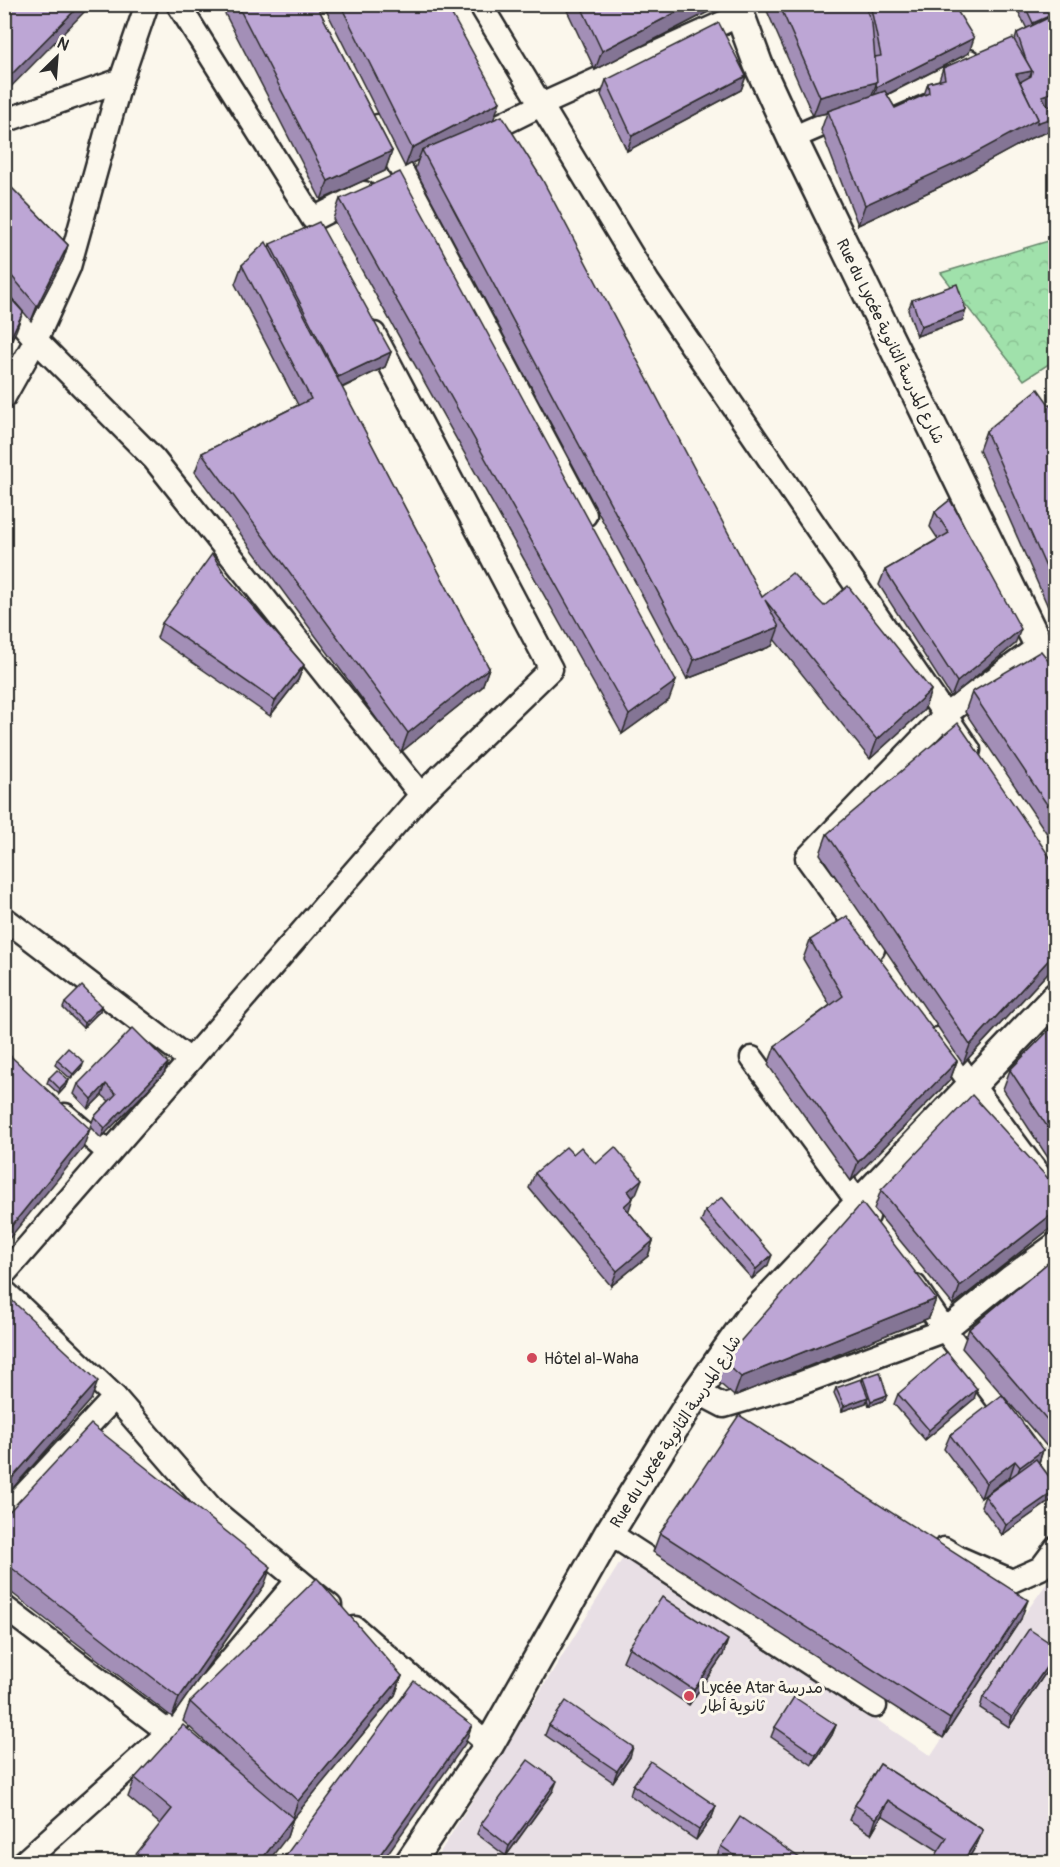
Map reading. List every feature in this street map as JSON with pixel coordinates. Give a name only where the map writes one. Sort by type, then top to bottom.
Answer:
[{"type":"street","points":[[4,397],[36,340],[69,267],[121,80],[147,4]]},
{"type":"street","points":[[178,4],[324,240]]},
{"type":"street","points":[[480,4],[648,282],[984,772]]},
{"type":"street","points":[[457,147],[738,10]]},
{"type":"street","name":"Rue du Lycée شارع المدرسة الثانوية","points":[[738,10],[758,64],[792,138],[1039,646],[1056,674]]},
{"type":"street","points":[[792,138],[990,52]]},
{"type":"street","points":[[4,121],[121,80]]},
{"type":"street","points":[[365,104],[405,173],[593,529]]},
{"type":"street","points":[[313,219],[426,162]]},
{"type":"street","points":[[4,303],[36,340],[154,459],[421,795]]},
{"type":"street","points":[[4,1274],[421,795],[551,669],[363,313]]},
{"type":"street","points":[[888,970],[807,858],[945,715],[1039,646]]},
{"type":"street","points":[[4,918],[190,1060]]},
{"type":"street","name":"Rue du Lycée شارع المدرسة الثانوية","points":[[410,1863],[489,1745],[609,1533],[697,1392],[748,1320],[1056,997]]},
{"type":"street","points":[[922,1017],[1056,1198]]},
{"type":"street","points":[[752,1058],[879,1232]]},
{"type":"street","points":[[48,1101],[109,1153]]},
{"type":"street","points":[[724,1406],[796,1385],[945,1330],[1009,1278],[1056,1244]]},
{"type":"street","points":[[905,1271],[945,1330],[1056,1478]]},
{"type":"street","points":[[4,1291],[115,1397],[212,1509],[489,1745]]},
{"type":"street","points":[[697,1392],[724,1406],[749,1425]]},
{"type":"street","points":[[4,1516],[115,1397]]},
{"type":"street","points":[[609,1533],[875,1706]]},
{"type":"street","points":[[921,1536],[959,1558],[1012,1581],[1041,1568],[1056,1548]]},
{"type":"street","points":[[24,1863],[169,1732],[298,1580]]},
{"type":"street","points":[[4,1607],[217,1771]]},
{"type":"street","points":[[277,1863],[294,1835],[414,1680]]},
{"type":"street","points":[[251,1799],[294,1835]]},
{"type":"shaded area","name":"Lycée Atar مدرسة ثانوية أطار","points":[[626,1553],[931,1756],[1021,1619],[1055,1572],[1055,1862],[434,1862]]},
{"type":"green space","points":[[1055,239],[1055,360],[1024,380],[941,273]]},
{"type":"building","points":[[4,4],[81,4],[4,82]]},
{"type":"building","points":[[237,4],[316,4],[392,151],[328,181]]},
{"type":"building","points":[[340,4],[446,4],[500,102],[412,148]]},
{"type":"building","points":[[580,4],[692,4],[602,51]]},
{"type":"building","points":[[779,4],[864,4],[872,24],[877,82],[820,97]]},
{"type":"building","points":[[870,4],[953,4],[974,38],[877,87],[875,57],[881,56]]},
{"type":"building","points":[[1024,4],[1056,4],[1056,13],[1033,23]]},
{"type":"building","points":[[1056,14],[1056,91],[1042,96],[1054,117],[1037,123],[1038,119],[1020,82],[1031,76],[1032,71],[1017,33]]},
{"type":"building","points":[[719,23],[746,76],[632,136],[606,80]]},
{"type":"building","points":[[1013,38],[1032,71],[1016,74],[1038,119],[957,163],[865,205],[828,111],[885,91],[895,108],[929,93],[928,83],[945,79],[943,68]]},
{"type":"building","points":[[502,116],[542,179],[762,597],[792,573],[824,606],[848,586],[931,690],[877,740],[765,600],[779,627],[694,660],[422,150]]},
{"type":"building","points":[[400,172],[676,681],[629,715],[340,199]]},
{"type":"building","points":[[4,180],[68,245],[37,306],[4,267]]},
{"type":"building","points":[[319,222],[391,352],[338,377],[270,244]]},
{"type":"building","points":[[266,242],[489,668],[408,733],[202,453],[311,399],[242,265]]},
{"type":"building","points":[[957,284],[966,310],[921,326],[912,300]]},
{"type":"building","points":[[4,291],[23,312],[4,351]]},
{"type":"building","points":[[1038,389],[1056,414],[1056,590],[986,431]]},
{"type":"building","points":[[950,500],[1021,629],[957,682],[885,570],[949,533],[935,512]]},
{"type":"building","points":[[212,554],[227,577],[304,665],[275,701],[162,623]]},
{"type":"building","points":[[1041,651],[1056,670],[1056,818],[972,692]]},
{"type":"building","points":[[958,723],[1056,866],[1056,952],[970,1045],[827,834]]},
{"type":"building","points":[[847,916],[957,1061],[858,1162],[775,1046],[843,996],[810,940]]},
{"type":"building","points":[[82,986],[101,1006],[84,1023],[65,1003]]},
{"type":"building","points":[[1056,1023],[1056,1140],[1010,1070]]},
{"type":"building","points":[[133,1028],[168,1063],[105,1128],[94,1117],[116,1094],[106,1084],[92,1099],[78,1084]]},
{"type":"building","points":[[68,1048],[84,1062],[73,1074],[57,1060]]},
{"type":"building","points":[[4,1050],[90,1129],[4,1235]]},
{"type":"building","points":[[57,1070],[69,1080],[60,1089],[49,1078]]},
{"type":"building","points":[[972,1095],[1056,1187],[1056,1211],[960,1286],[881,1190]]},
{"type":"building","points":[[566,1147],[573,1154],[581,1147],[596,1164],[615,1147],[642,1179],[628,1191],[633,1198],[624,1206],[653,1241],[617,1271],[535,1173]]},
{"type":"building","points":[[722,1197],[772,1255],[756,1269],[705,1211]]},
{"type":"building","points":[[862,1203],[936,1299],[741,1377],[723,1361]]},
{"type":"building","points":[[1056,1256],[1056,1430],[969,1329]]},
{"type":"building","points":[[4,1293],[98,1381],[4,1487]]},
{"type":"building","points":[[947,1352],[977,1389],[929,1430],[898,1394]]},
{"type":"building","points":[[880,1372],[887,1395],[871,1401],[863,1378]]},
{"type":"building","points":[[861,1379],[868,1397],[844,1406],[836,1388]]},
{"type":"building","points":[[1002,1395],[1043,1450],[1020,1467],[1015,1461],[986,1483],[950,1435]]},
{"type":"building","points":[[739,1415],[1028,1600],[950,1719],[660,1533]]},
{"type":"building","points":[[91,1424],[271,1567],[179,1698],[4,1562],[4,1517]]},
{"type":"building","points":[[1036,1459],[1056,1486],[1056,1490],[1006,1525],[985,1496]]},
{"type":"building","points":[[317,1578],[402,1676],[298,1801],[190,1702]]},
{"type":"building","points":[[662,1597],[728,1640],[694,1690],[629,1647]]},
{"type":"building","points":[[1029,1629],[1056,1647],[1056,1653],[1012,1717],[983,1697]]},
{"type":"building","points":[[414,1681],[472,1725],[374,1863],[280,1863]]},
{"type":"building","points":[[794,1697],[836,1725],[816,1755],[775,1727]]},
{"type":"building","points":[[566,1701],[633,1747],[617,1771],[549,1725]]},
{"type":"building","points":[[183,1725],[293,1818],[259,1863],[129,1863],[172,1809],[135,1778]]},
{"type":"building","points":[[528,1760],[557,1781],[509,1846],[481,1824]]},
{"type":"building","points":[[650,1761],[716,1806],[699,1830],[633,1785]]},
{"type":"building","points":[[880,1764],[983,1830],[962,1863],[941,1863],[934,1858],[947,1838],[888,1800],[876,1819],[855,1805]]},
{"type":"building","points":[[740,1817],[807,1863],[746,1863],[721,1846]]},
{"type":"place","name":"Hôtel al-Waha","points":[[532,1358]]},
{"type":"place","name":"Lycée Atar مدرسة ثانوية أطار","points":[[689,1696]]}]
